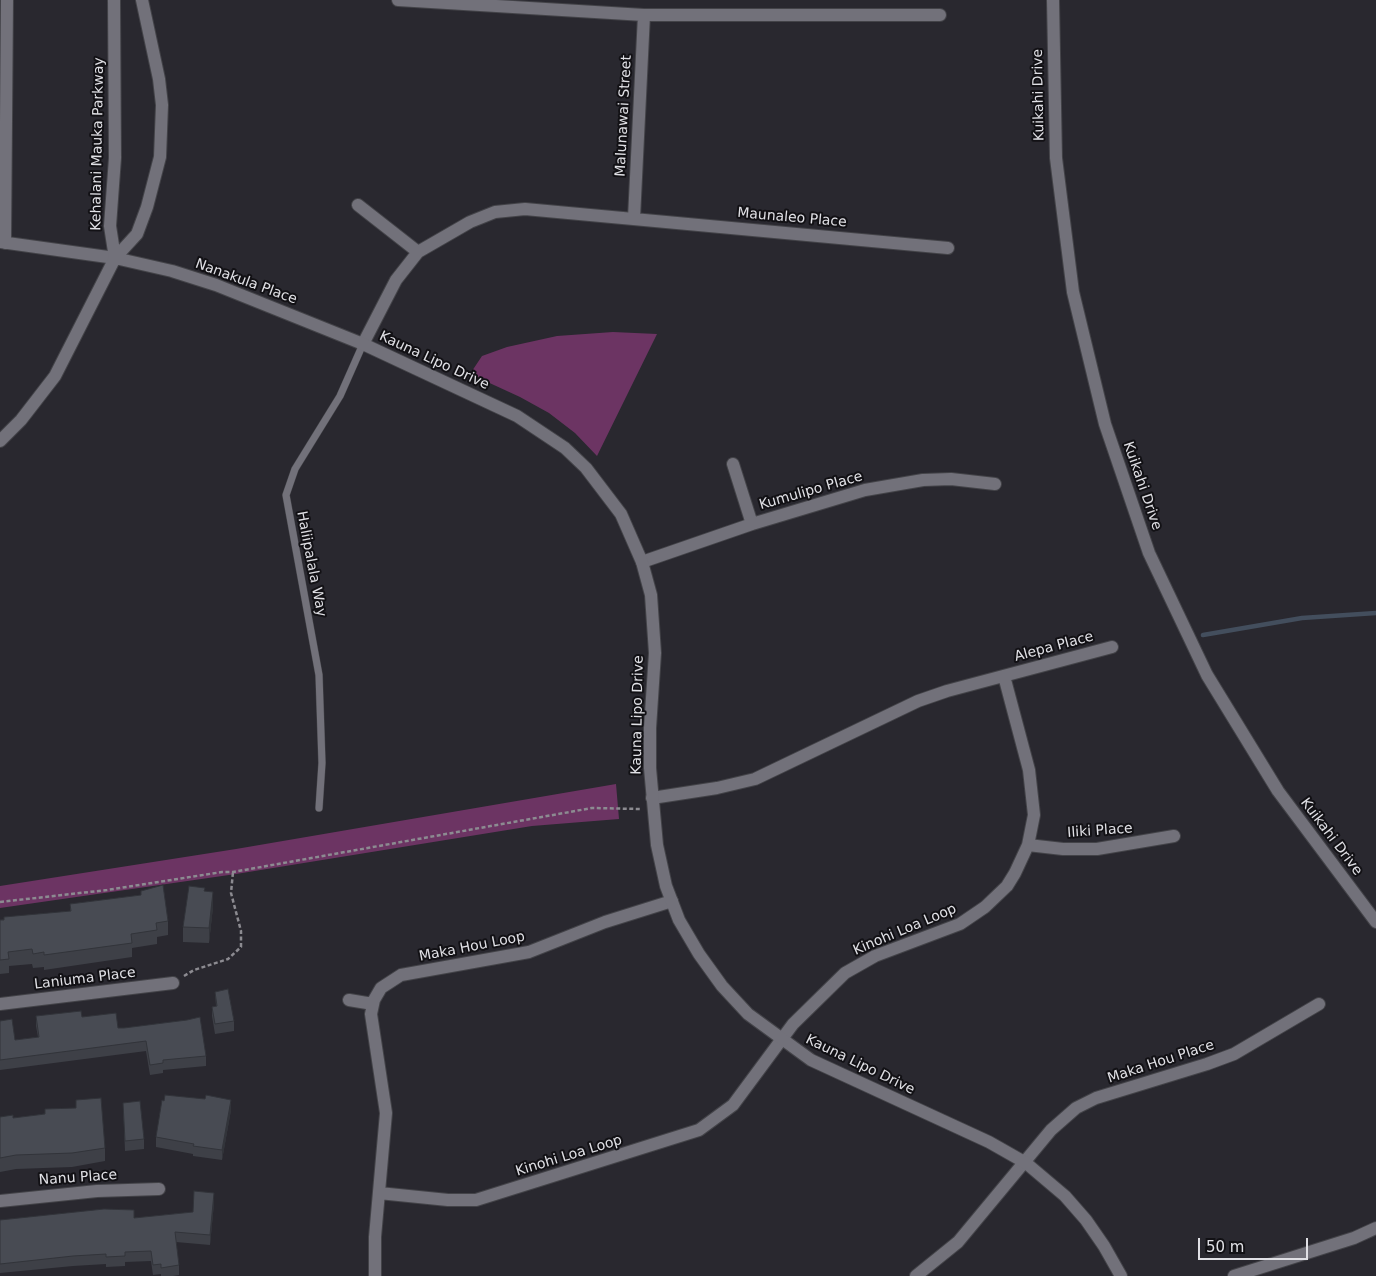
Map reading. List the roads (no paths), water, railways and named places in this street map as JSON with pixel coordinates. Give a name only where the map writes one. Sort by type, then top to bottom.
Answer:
[{"type":"street","points":[[2,242],[7,0]]},
{"type":"street","name":"Kehalani Mauka Parkway","points":[[114,0],[115,158],[110,226],[115,258]]},
{"type":"street","points":[[0,441],[21,420],[54,376],[115,258],[136,234],[155,182],[160,157],[162,105],[159,79],[142,0]]},
{"type":"street","points":[[398,0],[644,15],[940,15]]},
{"type":"street","name":"Kuikahi Drive","points":[[1053,0],[1056,158],[1073,292],[1104,424],[1149,553],[1207,675],[1273,783],[1376,922]]},
{"type":"street","name":"Malunawai Street","points":[[634,218],[644,15]]},
{"type":"street","points":[[358,205],[418,252],[396,280],[363,344]]},
{"type":"street","name":"Maunaleo Place","points":[[418,252],[470,222],[495,212],[525,209],[948,248]]},
{"type":"street","name":"Nanakula Place","points":[[2,242],[115,258],[172,271],[216,285],[363,344]]},
{"type":"street","name":"Kauna Lipo Drive","points":[[363,344],[517,416],[565,448],[586,468],[621,514],[642,562],[651,595],[654,624],[650,728],[652,803],[657,845],[666,886],[679,920],[699,954],[722,986],[748,1014],[781,1040],[811,1060],[989,1142],[1026,1163],[1065,1196],[1086,1220],[1121,1276]]},
{"type":"street","points":[[732,464],[752,524]]},
{"type":"street","name":"Kumulipo Place","points":[[642,562],[837,497],[905,482],[952,478],[995,484]]},
{"type":"street","name":"Alepa Place","points":[[1004,676],[1112,647]]},
{"type":"street","points":[[652,803],[755,779],[918,701],[1004,676]]},
{"type":"street","name":"Kinohi Loa Loop","points":[[379,1193],[448,1200],[476,1200],[687,1135],[712,1123],[733,1105],[793,1024],[845,973],[875,956],[960,924],[985,907],[1007,886],[1015,873],[1028,845],[1034,815],[1032,785],[1004,676]]},
{"type":"street","name":"Iliki Place","points":[[1028,845],[1063,849],[1097,849],[1174,836]]},
{"type":"street","name":"Maka Hou Loop","points":[[372,1004],[381,988],[397,976],[528,952],[605,922],[672,901]]},
{"type":"street","name":"Laniuma Place","points":[[0,1004],[173,984]]},
{"type":"street","points":[[349,1000],[372,1004],[371,1019],[386,1113],[375,1237],[375,1276]]},
{"type":"street","name":"Maka Hou Place","points":[[1026,1163],[1058,1121],[1085,1102],[1234,1054],[1319,1004]]},
{"type":"street","points":[[916,1276],[958,1242],[1026,1163]]},
{"type":"street","name":"Nanu Place","points":[[0,1201],[97,1191],[159,1189]]},
{"type":"street","points":[[1234,1276],[1354,1238],[1376,1228]]},
{"type":"lane","name":"Haliipalala Way","points":[[318,808],[322,763],[319,675],[286,495],[294,469],[340,396],[363,344]]},
{"type":"waterway","points":[[1203,635],[1302,618],[1376,613]]}]
